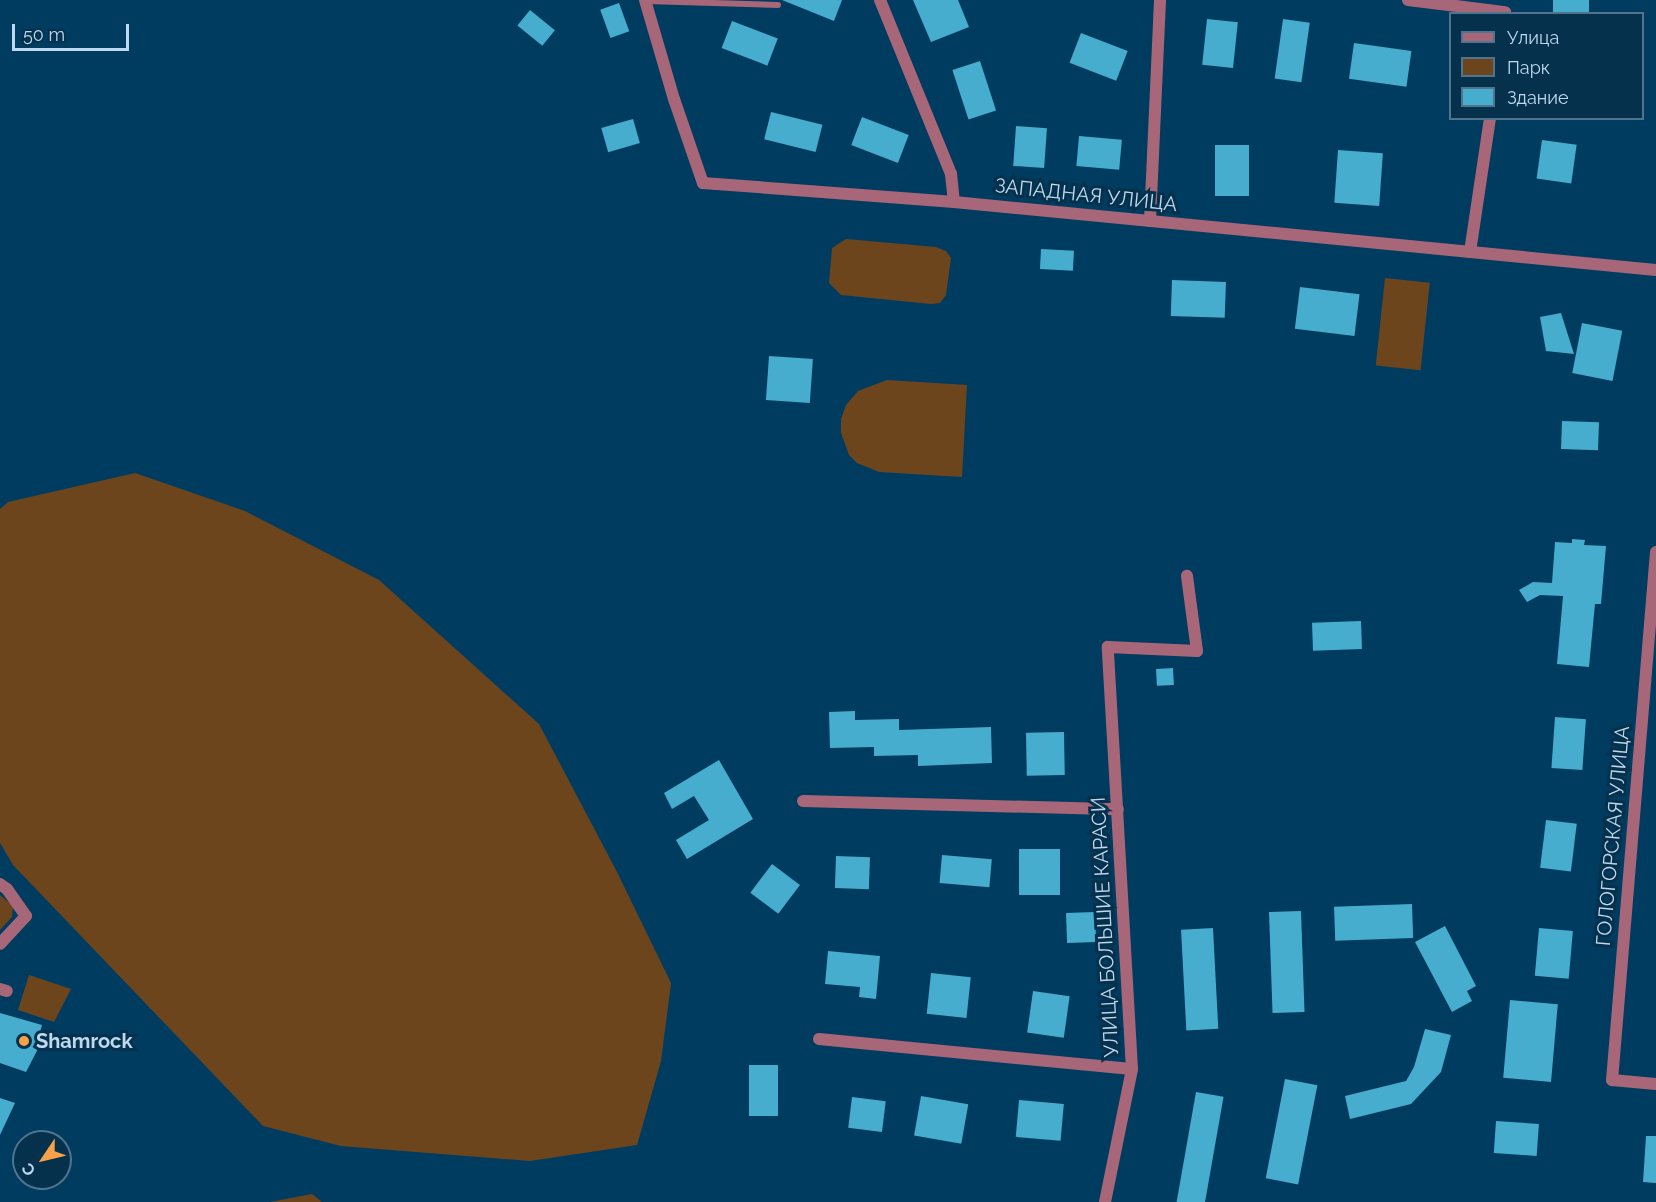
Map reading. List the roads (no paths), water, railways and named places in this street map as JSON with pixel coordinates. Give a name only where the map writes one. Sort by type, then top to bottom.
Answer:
[{"type":"street","points":[[880,0],[951,174],[954,202]]},
{"type":"street","points":[[1150,221],[1160,0]]},
{"type":"street","points":[[1408,0],[1506,8]]},
{"type":"street","name":"ЗАПАДНАЯ УЛИЦА","points":[[645,1],[674,99],[703,183],[954,202],[1656,270]]},
{"type":"street","points":[[1470,252],[1490,120]]},
{"type":"street","name":"ГОЛОГОРСКАЯ УЛИЦА","points":[[1656,552],[1612,1080],[1656,1084]]},
{"type":"street","name":"УЛИЦА БОЛЬШИЕ КАРАСИ","points":[[1105,1202],[1132,1069],[1108,647],[1197,651],[1187,576]]},
{"type":"street","points":[[803,801],[1118,809]]},
{"type":"street","points":[[0,884],[7,889],[26,916],[0,945]]},
{"type":"street","points":[[819,1039],[1132,1069]]},
{"type":"lane","points":[[645,1],[778,5]]},
{"type":"place","name":"Shamrock","points":[[24,1041]]}]
